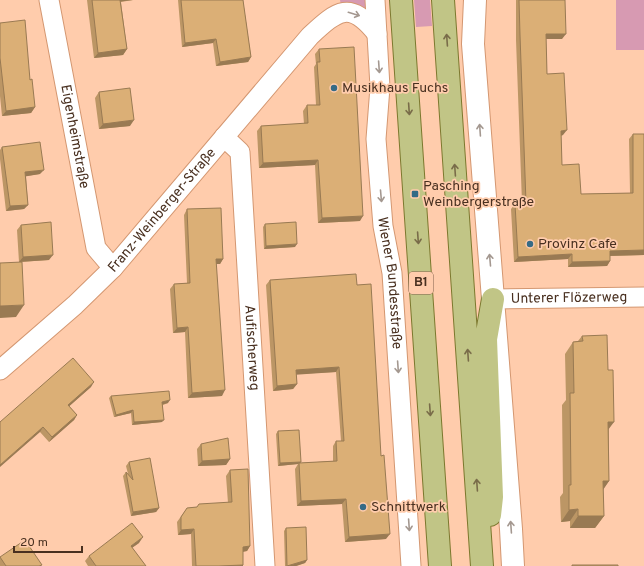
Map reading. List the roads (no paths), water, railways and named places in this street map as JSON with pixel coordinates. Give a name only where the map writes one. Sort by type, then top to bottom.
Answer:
[{"type":"main road","name":"Wiener Bundesstraße","points":[[401,0],[440,566]]},
{"type":"main road","points":[[444,0],[483,566]]},
{"type":"main road","points":[[483,566],[492,497],[486,339],[493,299]]},
{"type":"street","name":"Eigenheimstraße","points":[[49,0],[96,248],[113,268]]},
{"type":"street","name":"Franz-Weinberger-Straße","points":[[310,36],[334,0]]},
{"type":"street","name":"Wiener Bundesstraße","points":[[375,0],[380,87],[376,139],[383,226],[392,273],[411,566]]},
{"type":"street","points":[[475,0],[474,44],[512,566]]},
{"type":"street","name":"Franz-Weinberger-Straße","points":[[0,370],[75,305],[113,268],[310,36],[328,19],[336,14],[347,12],[360,15],[377,34]]},
{"type":"street","name":"Aufischerweg","points":[[224,137],[240,152],[266,566]]},
{"type":"street","name":"Unterer Flözerweg","points":[[493,299],[644,297]]},
{"type":"place","name":"Musikhaus Fuchs","points":[[334,88]]},
{"type":"place","name":"Pasching Weinbergerstraße","points":[[415,194]]},
{"type":"place","name":"Provinz Cafe","points":[[530,244]]},
{"type":"place","name":"Schnittwerk","points":[[363,507]]}]
